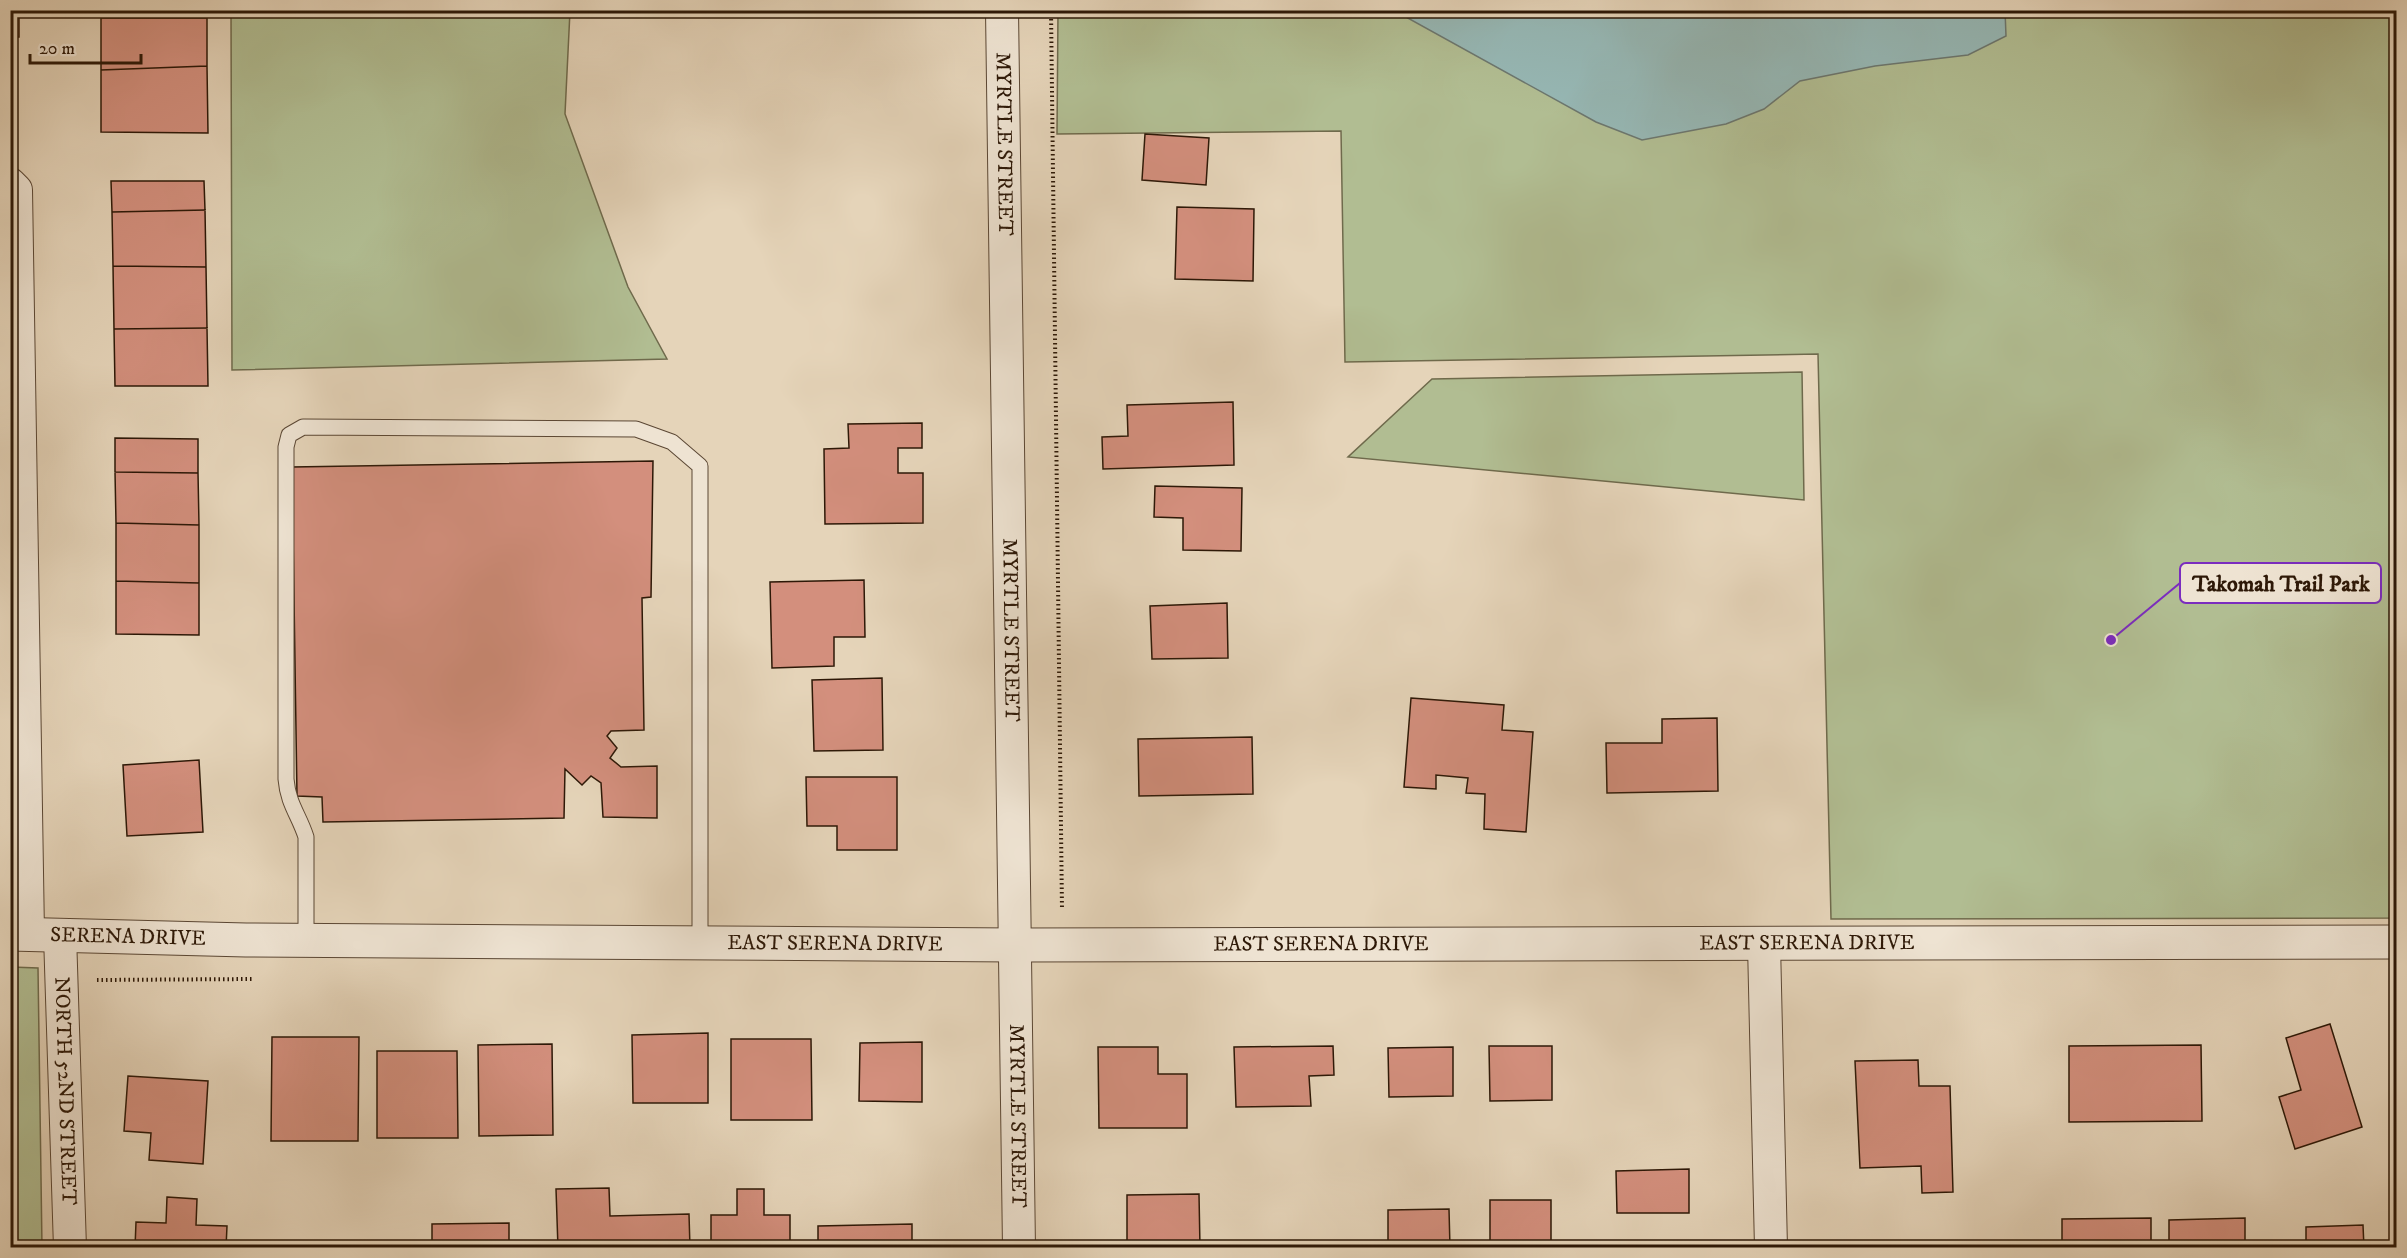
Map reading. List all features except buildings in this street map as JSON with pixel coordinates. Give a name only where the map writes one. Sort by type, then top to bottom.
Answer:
[{"type":"street","name":"MYRTLE STREET","points":[[1002,10],[1020,1248]]},
{"type":"street","name":"NORTH 52ND STREET","points":[[10,184],[16,190],[33,934],[70,1248]]},
{"type":"street","name":"SERENA DRIVE","points":[[33,934],[246,940]]},
{"type":"street","name":"EAST SERENA DRIVE","points":[[246,940],[1015,945],[2397,942]]},
{"type":"street","points":[[1764,944],[1771,1248]]},
{"type":"lane","points":[[306,940],[306,837],[301,821],[287,798],[286,780],[285,447],[289,435],[303,427],[397,426],[636,429],[672,442],[700,466],[700,943]]},
{"type":"path","points":[[1051,10],[1063,945]]},
{"type":"green space","points":[[231,11],[570,11],[565,114],[628,287],[667,359],[232,370]]},
{"type":"green space","points":[[1058,11],[2396,11],[2396,918],[1831,919],[1818,354],[1345,362],[1341,131],[1057,134]]},
{"type":"green space","points":[[1802,372],[1804,500],[1348,457],[1432,379]]},
{"type":"green space","points":[[11,967],[38,968],[42,1247],[11,1247]]},
{"type":"water","points":[[2005,10],[2006,36],[1968,55],[1875,66],[1800,81],[1764,109],[1726,124],[1642,140],[1596,122],[1395,11]]},
{"type":"place","name":"Takomah Trail Park","points":[[2111,640]]}]
